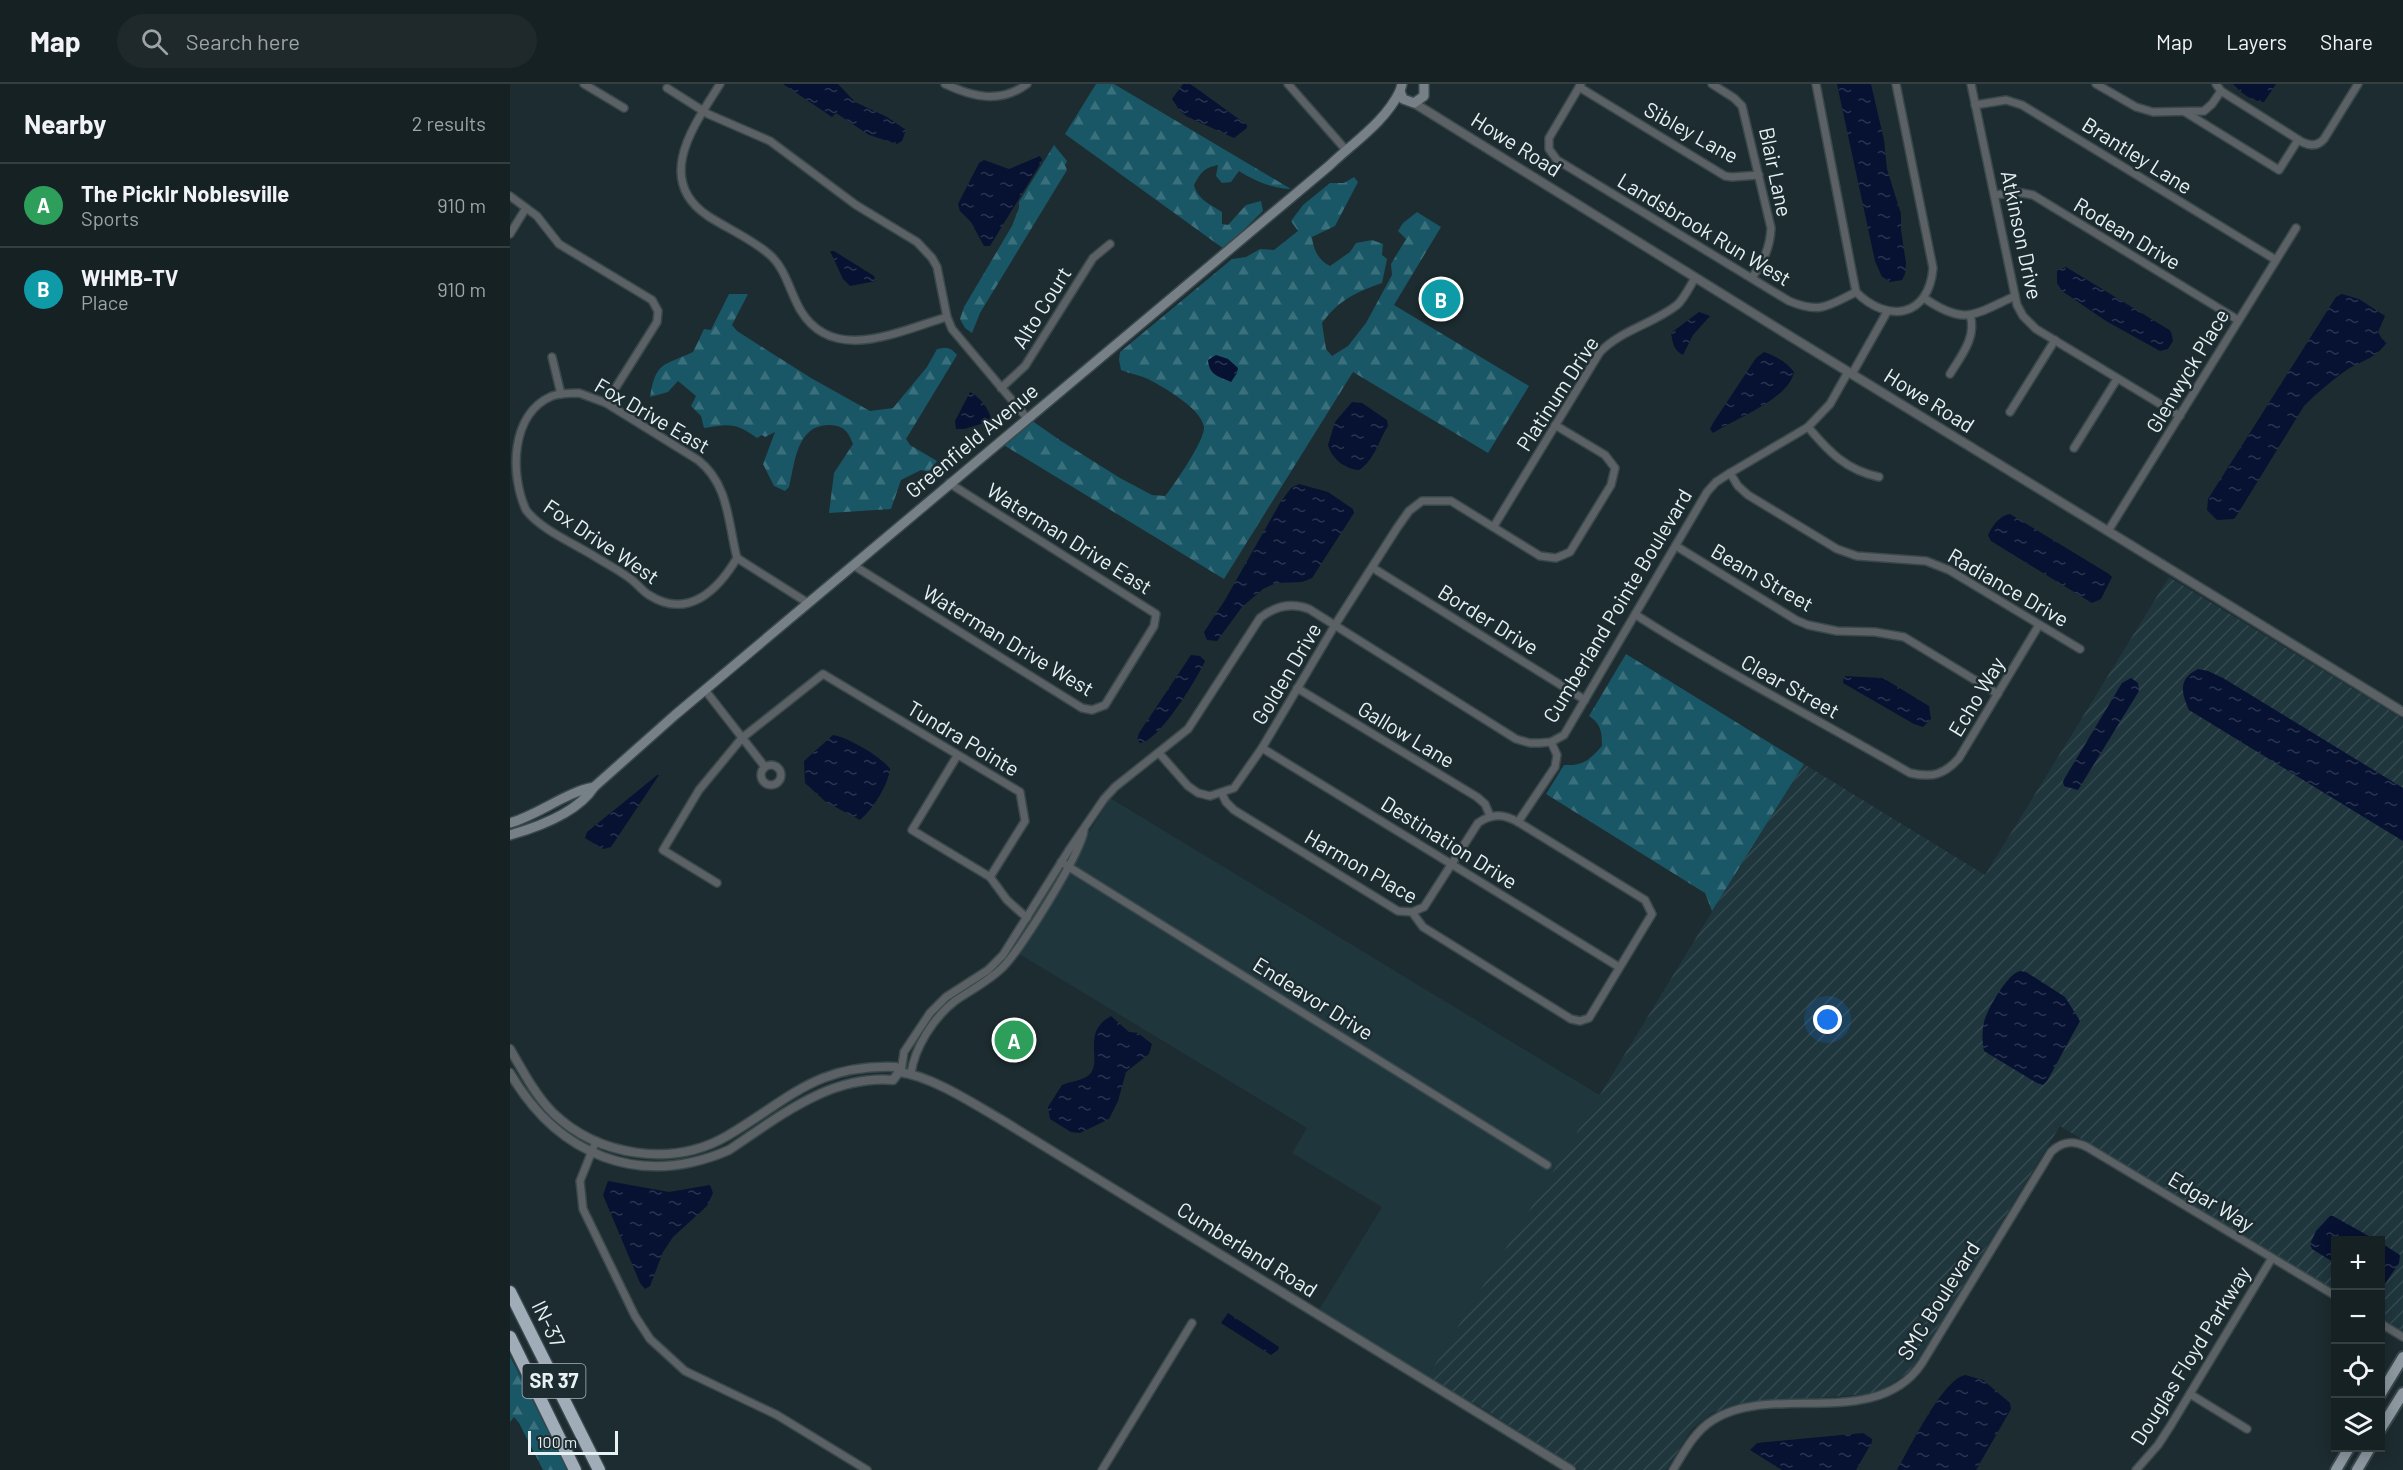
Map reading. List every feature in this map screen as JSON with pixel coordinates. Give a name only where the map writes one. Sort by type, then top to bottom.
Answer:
[{"type":"highway","name":"IN-37","points":[[510,1292],[599,1470]]},
{"type":"highway","name":"IN-37","points":[[510,1337],[576,1470]]},
{"type":"main road","name":"Greenfield Avenue","points":[[510,835],[531,828],[568,810],[589,795],[594,787],[705,690],[1376,125],[1394,104],[1401,88]]},
{"type":"main road","points":[[1401,88],[1403,99],[1412,103]]},
{"type":"main road","name":"Greenfield Avenue","points":[[1376,125],[1384,121],[1397,108],[1422,99],[1426,88]]},
{"type":"main road","name":"Greenfield Avenue","points":[[510,823],[541,812],[580,789],[594,787]]},
{"type":"main road","points":[[2385,1387],[2403,1357]]},
{"type":"main road","points":[[2385,1422],[2403,1393]]},
{"type":"main road","points":[[2336,1470],[2347,1452]]},
{"type":"main road","points":[[2357,1470],[2368,1452]]},
{"type":"street","points":[[584,84],[624,108]]},
{"type":"street","points":[[720,84],[689,134],[682,155],[682,178],[688,195],[706,215],[774,259],[802,313],[816,328],[835,338],[856,341],[867,340],[947,317]]},
{"type":"street","points":[[945,84],[969,94],[993,98],[1015,92],[1027,84]]},
{"type":"street","points":[[1288,84],[1346,150]]},
{"type":"street","name":"Blair Lane","points":[[1712,84],[1742,106],[1771,228],[1767,255],[1752,278]]},
{"type":"street","points":[[1816,84],[1856,292],[1866,302],[1887,312],[1914,306],[1924,298],[1932,285],[1933,268],[1896,84]]},
{"type":"street","name":"Atkinson Drive","points":[[1971,84],[2015,296],[2023,316],[2036,328],[2180,416]]},
{"type":"street","points":[[2096,84],[2145,110],[2204,111],[2221,91]]},
{"type":"street","points":[[2216,84],[2221,91],[2298,140],[2313,145],[2324,139],[2358,84]]},
{"type":"street","name":"Sibley Lane","points":[[1580,86],[1725,176],[1759,175]]},
{"type":"street","name":"Landsbrook Run West","points":[[1580,86],[1555,125],[1548,144],[1551,155],[1557,160],[1789,301],[1814,309],[1835,303],[1856,292]]},
{"type":"street","points":[[666,88],[704,111],[770,141],[856,205],[917,242],[937,267],[947,317],[957,336],[1027,418]]},
{"type":"street","name":"Howe Road","points":[[1426,88],[1428,103],[1438,117]]},
{"type":"street","name":"Brantley Lane","points":[[1975,105],[2006,100],[2022,105],[2276,260]]},
{"type":"street","name":"Howe Road","points":[[1412,103],[2403,712]]},
{"type":"street","points":[[2185,112],[2279,170],[2298,140]]},
{"type":"street","name":"Rodean Drive","points":[[1995,195],[2017,192],[2033,195],[2238,320]]},
{"type":"street","points":[[510,196],[537,216],[559,243],[652,300],[657,306],[657,322],[606,403]]},
{"type":"street","points":[[510,234],[526,208]]},
{"type":"street","name":"Glenwyck Place","points":[[2108,531],[2296,228]]},
{"type":"street","name":"Alto Court","points":[[1000,388],[1025,366],[1093,258],[1098,251],[1110,244]]},
{"type":"street","name":"Platinum Drive","points":[[1494,526],[1600,352],[1611,340],[1679,304],[1695,278]]},
{"type":"street","points":[[1924,298],[1954,315],[1970,315],[2015,296]]},
{"type":"street","name":"Cumberland Pointe Boulevard","points":[[900,1072],[904,1053],[930,1013],[946,997],[994,965],[1003,955],[1078,835],[1109,794],[1188,729],[1260,618],[1270,609],[1298,605],[1309,609],[1516,739],[1530,743],[1551,742],[1564,735],[1707,492],[1716,482],[1730,473],[1809,427],[1830,404],[1887,312]]},
{"type":"street","points":[[1950,374],[1969,344],[1972,323],[1970,315]]},
{"type":"street","points":[[2010,412],[2055,340]]},
{"type":"street","points":[[552,357],[561,394]]},
{"type":"street","points":[[2074,448],[2117,379]]},
{"type":"street","name":"Fox Drive East","points":[[513,486],[512,458],[517,436],[533,410],[550,397],[579,393],[606,403],[709,468],[724,495],[737,558]]},
{"type":"street","points":[[1494,526],[1540,556],[1556,558],[1570,552],[1611,485],[1616,468],[1605,455],[1556,425]]},
{"type":"street","points":[[1809,427],[1832,455],[1863,474],[1879,477]]},
{"type":"street","name":"Radiance Drive","points":[[1730,473],[1738,486],[1748,495],[1836,549],[1857,556],[1926,561],[1949,570],[2080,649]]},
{"type":"street","name":"Waterman Drive East","points":[[949,483],[1154,611],[1156,618],[1154,626],[1132,662]]},
{"type":"street","name":"Fox Drive West","points":[[513,486],[522,504],[538,522],[628,576],[645,592],[657,599],[685,603],[703,598],[719,585],[737,558]]},
{"type":"street","name":"Golden Drive","points":[[1222,794],[1234,789],[1262,748],[1335,625],[1409,511],[1422,501],[1451,501],[1494,526]]},
{"type":"street","name":"Beam Street","points":[[1676,546],[1796,621],[1808,626],[1837,631],[1875,632],[1904,637],[1998,694]]},
{"type":"street","points":[[737,558],[808,603]]},
{"type":"street","name":"Waterman Drive West","points":[[853,565],[1088,710],[1097,710],[1105,705],[1132,662]]},
{"type":"street","name":"Border Drive","points":[[1372,568],[1585,700]]},
{"type":"street","name":"Clear Street","points":[[1636,615],[1701,657],[1805,712],[1910,773],[1933,775]]},
{"type":"street","name":"Echo Way","points":[[1933,775],[1949,770],[1959,759],[2040,625]]},
{"type":"street","name":"Tundra Pointe","points":[[741,738],[823,674],[1020,792],[1025,821],[990,877]]},
{"type":"street","name":"Gallow Lane","points":[[1297,688],[1477,797],[1485,804],[1490,816]]},
{"type":"street","points":[[705,690],[765,767]]},
{"type":"street","points":[[717,883],[663,850],[699,790],[741,738]]},
{"type":"street","points":[[1518,822],[1555,766],[1557,755],[1551,742]]},
{"type":"street","name":"Destination Drive","points":[[1262,748],[1619,967]]},
{"type":"street","points":[[1159,753],[1188,786],[1210,796],[1222,794]]},
{"type":"street","points":[[957,756],[912,830],[990,877],[1006,900],[1027,918]]},
{"type":"street","name":"Harmon Place","points":[[1222,794],[1234,810],[1398,911],[1412,912],[1423,927],[1571,1019],[1580,1021],[1589,1018],[1619,967]]},
{"type":"street","points":[[1412,912],[1429,902],[1478,823],[1490,816],[1501,815],[1518,822],[1645,900],[1652,914],[1619,967]]},
{"type":"street","name":"Cumberland Pointe Boulevard","points":[[911,1074],[915,1054],[943,1012],[991,978],[1010,960],[1068,867],[1083,839],[1084,830]]},
{"type":"street","name":"Endeavor Drive","points":[[1061,862],[1547,1165]]},
{"type":"street","name":"Cumberland Road","points":[[510,1049],[537,1094],[569,1126],[596,1141],[617,1148],[654,1155],[686,1152],[726,1137],[798,1089],[822,1077],[870,1067],[896,1067],[900,1072],[911,1074],[945,1089],[1000,1119],[1571,1470]]},
{"type":"street","points":[[510,1072],[525,1098],[543,1118],[570,1140],[591,1152],[633,1164],[658,1166],[693,1163],[729,1150],[820,1093],[854,1082],[893,1080],[900,1072]]},
{"type":"street","points":[[596,1141],[580,1181],[583,1209],[635,1316],[654,1344],[685,1371],[777,1415],[867,1470]]},
{"type":"street","name":"Edgar Way","points":[[2068,1142],[2087,1147],[2331,1293]]},
{"type":"street","name":"SMC Boulevard","points":[[1673,1470],[1700,1430],[1730,1412],[1753,1407],[1866,1399],[1886,1394],[1906,1381],[1922,1363],[2051,1152],[2059,1145],[2068,1142]]},
{"type":"street","name":"Douglas Floyd Parkway","points":[[2136,1470],[2158,1445],[2271,1258]]},
{"type":"street","points":[[1102,1470],[1192,1323]]},
{"type":"street","points":[[2385,1326],[2403,1337]]},
{"type":"street","points":[[2190,1394],[2247,1429]]},
{"type":"shaded area","points":[[2169,577],[2403,719],[2403,1331],[2385,1321],[2385,1236],[2331,1236],[2331,1290],[2060,1126],[1919,1358],[1908,1372],[1883,1390],[1868,1394],[1737,1404],[1712,1413],[1692,1429],[1666,1470],[1579,1470],[1479,1406],[1426,1379],[1804,764],[1985,875]]},
{"type":"shaded area","points":[[1110,798],[1601,1096],[1426,1379],[1317,1313],[1382,1207],[1292,1153],[1307,1128],[1016,952]]},
{"type":"green space","points":[[1096,84],[1114,84],[1291,189],[1264,183],[1239,171],[1231,182],[1222,183],[1216,176],[1218,165],[1203,171],[1194,185],[1201,198],[1222,212],[1222,224],[1228,225],[1246,205],[1261,201],[1263,211],[1224,249],[1065,134]]},
{"type":"green space","points":[[1054,145],[1067,161],[1065,165],[1067,170],[980,313],[972,333],[965,328],[960,319],[964,307],[1012,226],[1019,202]]},
{"type":"green space","points":[[1354,177],[1358,182],[1335,226],[1312,237],[1315,250],[1320,258],[1330,266],[1350,252],[1356,243],[1372,240],[1383,244],[1382,255],[1387,259],[1382,283],[1349,298],[1335,308],[1322,323],[1326,349],[1332,356],[1348,346],[1366,323],[1392,275],[1391,264],[1406,239],[1398,231],[1403,223],[1417,212],[1441,227],[1394,305],[1529,386],[1488,453],[1353,372],[1224,579],[1002,444],[1031,420],[1120,478],[1152,495],[1165,496],[1200,442],[1204,427],[1196,413],[1172,393],[1148,379],[1121,370],[1120,352],[1232,259],[1246,257],[1260,249],[1274,250],[1298,231],[1291,221],[1303,205],[1330,183],[1344,183]]},
{"type":"green space","points":[[729,294],[748,294],[732,325],[737,331],[811,378],[870,411],[893,408],[927,367],[937,349],[948,348],[957,355],[906,439],[910,445],[937,461],[929,472],[921,470],[901,480],[891,509],[829,513],[834,473],[853,444],[842,428],[830,425],[819,426],[804,438],[799,446],[789,487],[785,491],[774,486],[763,464],[775,432],[757,438],[743,429],[732,426],[704,428],[701,416],[691,406],[696,396],[678,381],[668,392],[650,397],[658,371],[662,366],[693,352],[704,329],[711,330]]},
{"type":"green space","points":[[1626,654],[1804,764],[1712,911],[1705,893],[1546,794],[1564,765],[1586,761],[1602,746],[1600,729],[1589,716]]},
{"type":"green space","points":[[510,1356],[568,1470],[543,1470],[519,1423],[514,1417],[510,1422]]},
{"type":"water","points":[[783,84],[838,84],[855,102],[887,117],[906,130],[902,141],[897,144],[869,135],[836,113],[832,117]]},
{"type":"water","points":[[1183,84],[1190,84],[1196,88],[1247,125],[1247,128],[1234,138],[1186,116],[1172,99]]},
{"type":"water","points":[[1837,84],[1871,84],[1884,140],[1887,169],[1901,214],[1906,263],[1902,280],[1890,282],[1882,277],[1875,261]]},
{"type":"water","points":[[2233,84],[2276,84],[2264,102],[2260,102],[2243,93]]},
{"type":"water","points":[[1040,156],[1042,160],[1039,166],[990,246],[984,246],[971,222],[960,211],[958,204],[979,163],[984,160],[1009,169]]},
{"type":"water","points":[[830,251],[834,251],[874,276],[876,281],[850,286],[843,279]]},
{"type":"water","points":[[2066,267],[2171,331],[2173,341],[2168,349],[2160,351],[2106,321],[2062,291],[2057,283],[2057,271]]},
{"type":"water","points":[[2342,294],[2359,299],[2385,316],[2378,332],[2387,342],[2374,355],[2336,377],[2304,406],[2234,519],[2217,520],[2207,510],[2208,499],[2336,297]]},
{"type":"water","points":[[1699,312],[1710,316],[1693,335],[1683,355],[1675,348],[1671,333]]},
{"type":"water","points":[[1764,352],[1791,368],[1794,372],[1790,382],[1760,407],[1713,433],[1710,429],[1713,423],[1756,358]]},
{"type":"water","points":[[1216,355],[1228,359],[1238,368],[1231,382],[1213,373],[1208,360]]},
{"type":"water","points":[[970,392],[984,404],[991,421],[956,429],[955,421]]},
{"type":"water","points":[[1352,402],[1362,403],[1387,420],[1388,426],[1369,461],[1359,470],[1349,468],[1340,462],[1328,445],[1335,422]]},
{"type":"water","points":[[1299,484],[1328,492],[1353,509],[1354,513],[1312,578],[1302,582],[1276,583],[1263,589],[1242,607],[1217,641],[1207,640],[1204,632],[1225,600],[1280,503],[1291,488]]},
{"type":"water","points":[[2010,514],[2109,574],[2112,577],[2101,599],[2092,603],[1991,541],[1988,535],[1994,524]]},
{"type":"water","points":[[1191,655],[1200,656],[1205,661],[1194,681],[1167,721],[1148,740],[1140,743],[1137,740],[1139,733]]},
{"type":"water","points":[[2198,669],[2223,678],[2403,788],[2403,841],[2189,710],[2183,686],[2187,677]]},
{"type":"water","points":[[1844,676],[1883,678],[1929,706],[1931,719],[1923,727],[1914,724],[1843,683]]},
{"type":"water","points":[[2131,678],[2138,683],[2139,691],[2078,790],[2064,786],[2063,781],[2122,683]]},
{"type":"water","points":[[833,735],[864,748],[890,769],[879,796],[860,820],[826,802],[805,783],[804,761]]},
{"type":"water","points":[[661,772],[611,847],[603,849],[585,838],[587,832]]},
{"type":"water","points":[[2020,971],[2026,972],[2065,997],[2080,1021],[2043,1085],[1984,1051],[1983,1029],[1989,1009],[2004,985]]},
{"type":"water","points":[[1111,1016],[1129,1032],[1138,1033],[1152,1044],[1149,1054],[1126,1072],[1118,1101],[1109,1119],[1080,1133],[1071,1132],[1050,1119],[1048,1107],[1062,1085],[1089,1075],[1094,1063],[1094,1039],[1102,1023]]},
{"type":"water","points":[[608,1181],[669,1192],[710,1185],[713,1193],[707,1206],[673,1237],[663,1252],[650,1286],[645,1289],[640,1283],[603,1195]]},
{"type":"water","points":[[2330,1216],[2333,1216],[2369,1236],[2331,1236],[2331,1261],[2312,1249],[2310,1244],[2316,1231]]},
{"type":"water","points":[[2385,1246],[2400,1255],[2399,1263],[2385,1284]]},
{"type":"water","points":[[1228,1313],[1279,1347],[1278,1350],[1271,1355],[1221,1323]]},
{"type":"water","points":[[1965,1375],[1983,1380],[2010,1403],[2011,1409],[1976,1470],[1897,1470],[1937,1401],[1946,1389]]},
{"type":"water","points":[[1863,1433],[1872,1439],[1872,1442],[1856,1470],[1782,1470],[1750,1450],[1757,1443]]},
{"type":"place","name":"WHMB-TV","points":[[1441,299]]},
{"type":"place","name":"The Picklr Noblesville","points":[[1014,1040]]}]
